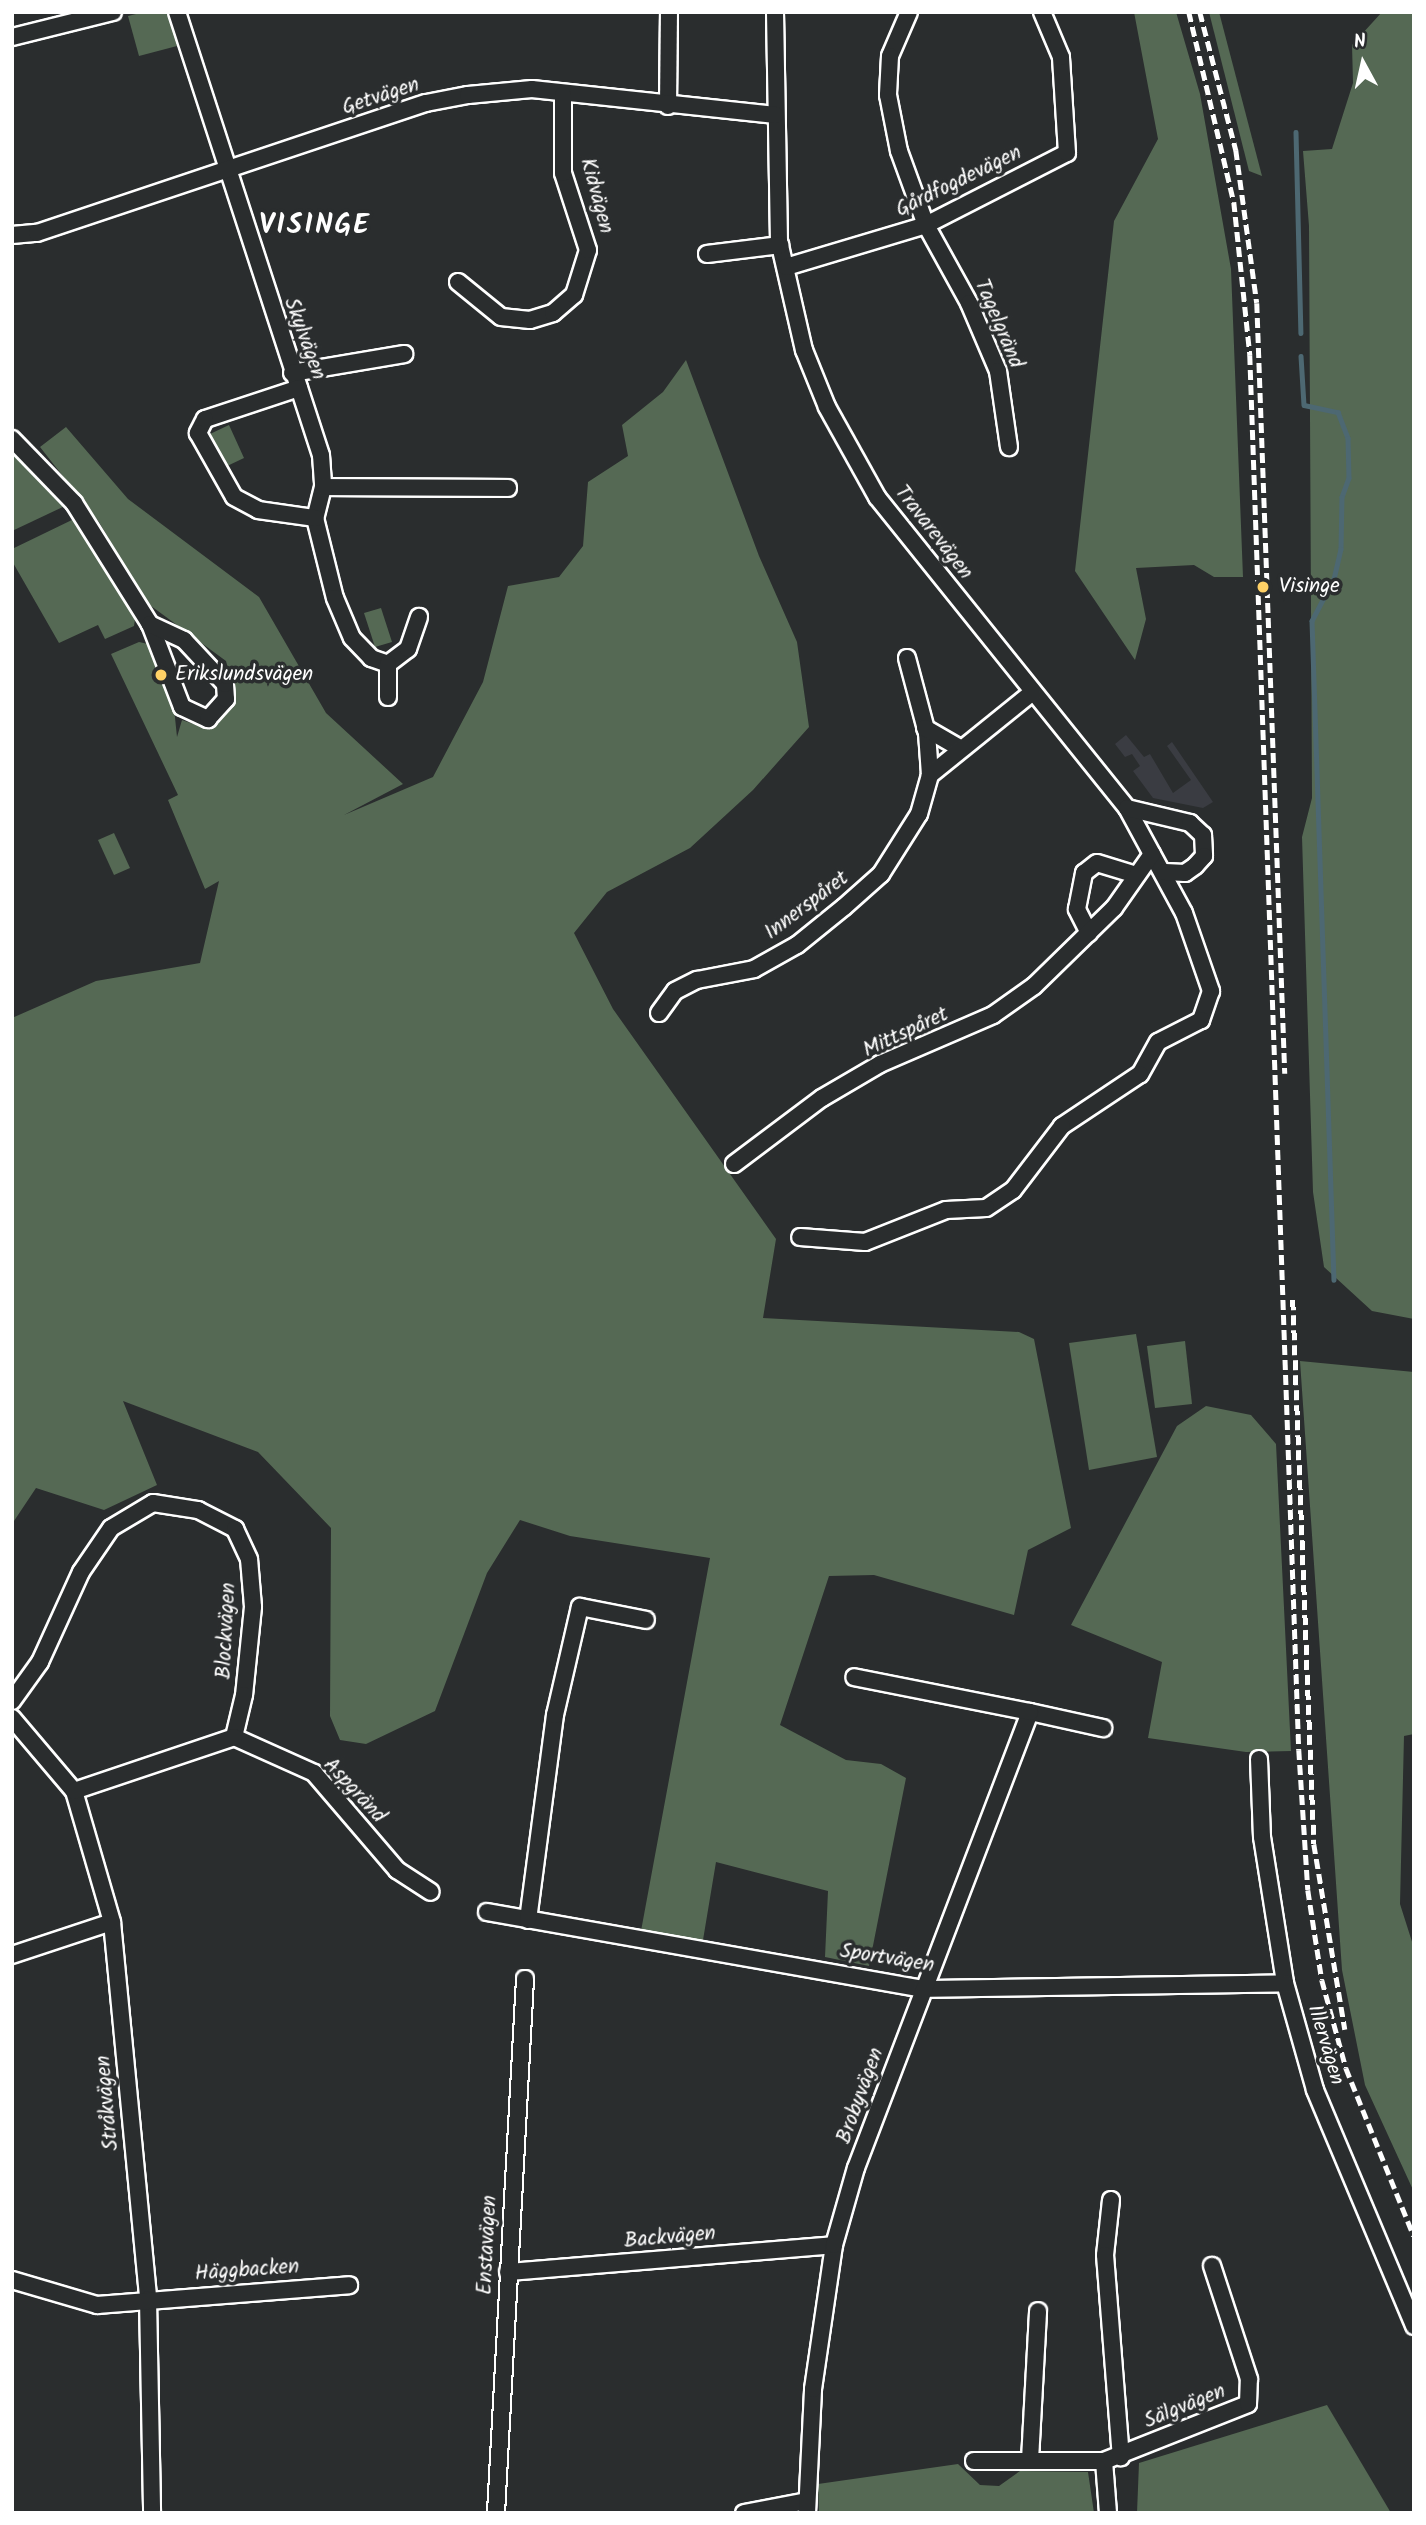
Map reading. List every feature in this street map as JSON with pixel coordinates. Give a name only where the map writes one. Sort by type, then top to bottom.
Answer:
[{"type":"street","points":[[12,37],[113,12]]},
{"type":"street","name":"Skylvägen","points":[[177,12],[226,170],[321,455],[323,487],[315,518],[322,560],[352,638],[371,658],[388,664]]},
{"type":"street","points":[[667,106],[668,12]]},
{"type":"street","name":"Travarevägen","points":[[775,12],[780,245],[804,350],[851,453],[877,497],[1127,808],[1165,872],[1197,940],[1211,990],[1201,1020],[1158,1042],[1140,1074],[1062,1126],[1013,1190],[986,1208],[946,1210],[865,1242],[800,1237]]},
{"type":"street","name":"Tagelgränd","points":[[909,12],[890,56],[888,95],[899,151],[926,225],[969,303],[998,371],[1009,447]]},
{"type":"street","name":"Gårdfogdevägen","points":[[786,267],[926,225],[1067,153],[1061,57],[1042,12]]},
{"type":"street","name":"Getvägen","points":[[12,235],[37,233],[426,103],[532,89],[667,106],[776,115]]},
{"type":"street","name":"Kidvägen","points":[[458,282],[501,317],[530,320],[553,313],[574,295],[588,250],[563,173],[564,95]]},
{"type":"street","points":[[708,254],[780,245]]},
{"type":"street","points":[[315,518],[258,510],[234,497],[198,433],[205,419],[296,381],[404,354]]},
{"type":"street","points":[[12,439],[74,503],[150,624],[182,707],[208,719],[226,699],[225,684],[184,640],[150,624]]},
{"type":"street","points":[[323,487],[508,488]]},
{"type":"street","points":[[388,697],[388,664],[408,649],[419,617]]},
{"type":"street","name":"Innerspåret","points":[[659,1013],[675,990],[697,980],[754,969],[797,945],[881,874],[919,814],[930,775],[925,728],[907,658]]},
{"type":"street","points":[[930,775],[959,748],[1033,692]]},
{"type":"street","points":[[925,728],[959,748]]},
{"type":"street","points":[[1127,808],[1189,823],[1203,835],[1204,856],[1195,866],[1185,873],[1165,872]]},
{"type":"street","name":"Mittspåret","points":[[734,1164],[822,1098],[855,1083],[880,1063],[993,1015],[1034,986],[1114,908],[1134,874],[1152,854]]},
{"type":"street","points":[[1090,933],[1077,909],[1084,873],[1097,863],[1134,874]]},
{"type":"street","name":"Blockvägen","points":[[12,1701],[40,1662],[81,1572],[111,1528],[153,1503],[198,1510],[235,1529],[249,1559],[253,1607],[244,1695],[233,1737]]},
{"type":"street","points":[[528,1920],[555,1715],[580,1607],[646,1620]]},
{"type":"street","points":[[854,1677],[1103,1728]]},
{"type":"street","name":"Brobyvägen","points":[[807,2507],[813,2389],[834,2245],[856,2168],[1030,1712]]},
{"type":"street","name":"Stråkvägen","points":[[12,1718],[74,1791],[112,1922],[148,2299],[152,2513]]},
{"type":"street","points":[[74,1791],[233,1737]]},
{"type":"street","name":"Aspgränd","points":[[233,1737],[314,1773],[397,1870],[431,1892]]},
{"type":"street","name":"Illervägen","points":[[1259,1759],[1262,1837],[1285,1983],[1315,2090],[1414,2326]]},
{"type":"street","name":"Sportvägen","points":[[488,1912],[923,1989],[1285,1983]]},
{"type":"street","points":[[12,1955],[112,1922]]},
{"type":"street","name":"Enstavägen","points":[[496,2513],[525,1979]]},
{"type":"street","name":"Sälgvägen","points":[[1111,2200],[1105,2255],[1121,2457]]},
{"type":"street","name":"Backvägen","points":[[508,2272],[834,2245]]},
{"type":"street","name":"Sälgvägen","points":[[974,2461],[1104,2461],[1121,2457],[1248,2404],[1249,2379],[1212,2266]]},
{"type":"street","name":"Häggbacken","points":[[12,2280],[97,2305],[349,2285]]},
{"type":"street","points":[[1030,2460],[1038,2311]]},
{"type":"street","points":[[1104,2461],[1108,2513]]},
{"type":"street","points":[[744,2513],[807,2507]]},
{"type":"shaded area","points":[[1126,735],[1144,757],[1150,754],[1173,793],[1191,780],[1167,746],[1172,742],[1213,802],[1203,808],[1153,798],[1133,771],[1140,766],[1132,754],[1125,757],[1115,744]]},
{"type":"green space","points":[[144,12],[168,12],[177,46],[139,56],[128,16]]},
{"type":"green space","points":[[1134,12],[1176,12],[1200,94],[1231,269],[1243,577],[1214,577],[1194,565],[1136,568],[1146,619],[1135,660],[1075,571],[1114,221],[1158,139]]},
{"type":"green space","points":[[1209,12],[1219,12],[1262,176],[1249,171]]},
{"type":"green space","points":[[1382,12],[1414,12],[1414,1319],[1372,1311],[1324,1267],[1313,1192],[1302,837],[1312,798],[1309,226],[1303,151],[1332,149],[1353,83],[1352,45]]},
{"type":"green space","points":[[686,360],[759,556],[797,642],[809,727],[753,790],[690,848],[607,892],[574,933],[613,1009],[776,1239],[763,1318],[1019,1332],[1034,1339],[1071,1528],[1028,1550],[1014,1615],[874,1575],[829,1576],[780,1725],[846,1760],[881,1764],[906,1778],[869,1966],[825,1957],[828,1891],[716,1862],[703,1940],[641,1931],[710,1558],[570,1536],[520,1520],[487,1573],[435,1711],[366,1744],[340,1740],[330,1716],[331,1528],[258,1452],[123,1401],[157,1485],[104,1510],[36,1488],[12,1524],[12,1018],[96,981],[200,963],[219,881],[205,889],[168,800],[178,795],[111,654],[139,642],[148,644],[174,708],[177,737],[182,720],[202,727],[235,695],[226,661],[147,603],[99,522],[40,447],[66,427],[128,499],[259,597],[326,713],[403,784],[344,815],[433,777],[483,682],[508,586],[559,577],[583,546],[588,482],[628,456],[622,425],[663,392]]},
{"type":"green space","points":[[229,425],[244,458],[225,467],[210,434]]},
{"type":"green space","points":[[12,449],[67,505],[12,531]]},
{"type":"green space","points":[[76,518],[135,619],[134,626],[105,639],[98,625],[59,643],[12,561],[12,549]]},
{"type":"green space","points":[[381,608],[392,642],[375,647],[364,613]]},
{"type":"green space","points":[[114,833],[130,868],[114,875],[98,840]]},
{"type":"green space","points":[[1136,1334],[1157,1457],[1089,1470],[1069,1343]]},
{"type":"green space","points":[[1185,1341],[1192,1404],[1155,1408],[1147,1346]]},
{"type":"green space","points":[[1300,1361],[1414,1372],[1414,1734],[1404,1736],[1400,1904],[1414,1948],[1414,2192],[1365,2085],[1342,1970]]},
{"type":"green space","points":[[1206,1406],[1251,1415],[1276,1444],[1291,1751],[1246,1752],[1148,1738],[1162,1662],[1071,1625],[1177,1426]]},
{"type":"green space","points":[[1327,2405],[1391,2513],[1137,2513],[1139,2463]]},
{"type":"green space","points":[[958,2464],[980,2485],[999,2486],[1020,2471],[1088,2472],[1094,2513],[819,2513],[818,2484]]},
{"type":"waterway","points":[[1296,132],[1301,333]]},
{"type":"waterway","points":[[1301,356],[1304,405],[1338,412],[1348,438],[1349,478],[1342,497],[1341,549],[1334,579],[1312,621],[1334,1280]]},
{"type":"railway","points":[[1189,12],[1234,202],[1250,355],[1299,1750],[1308,1890],[1322,1980],[1346,2068],[1414,2236]]},
{"type":"railway","points":[[1200,12],[1236,150],[1257,303],[1285,1073]]},
{"type":"railway","points":[[1293,1300],[1314,1844],[1345,2029]]},
{"type":"place","name":"Visinge","points":[[1263,587]]},
{"type":"place","name":"Erikslundsvägen","points":[[161,675]]},
{"type":"district","name":"VISINGE","points":[[315,226]]}]
